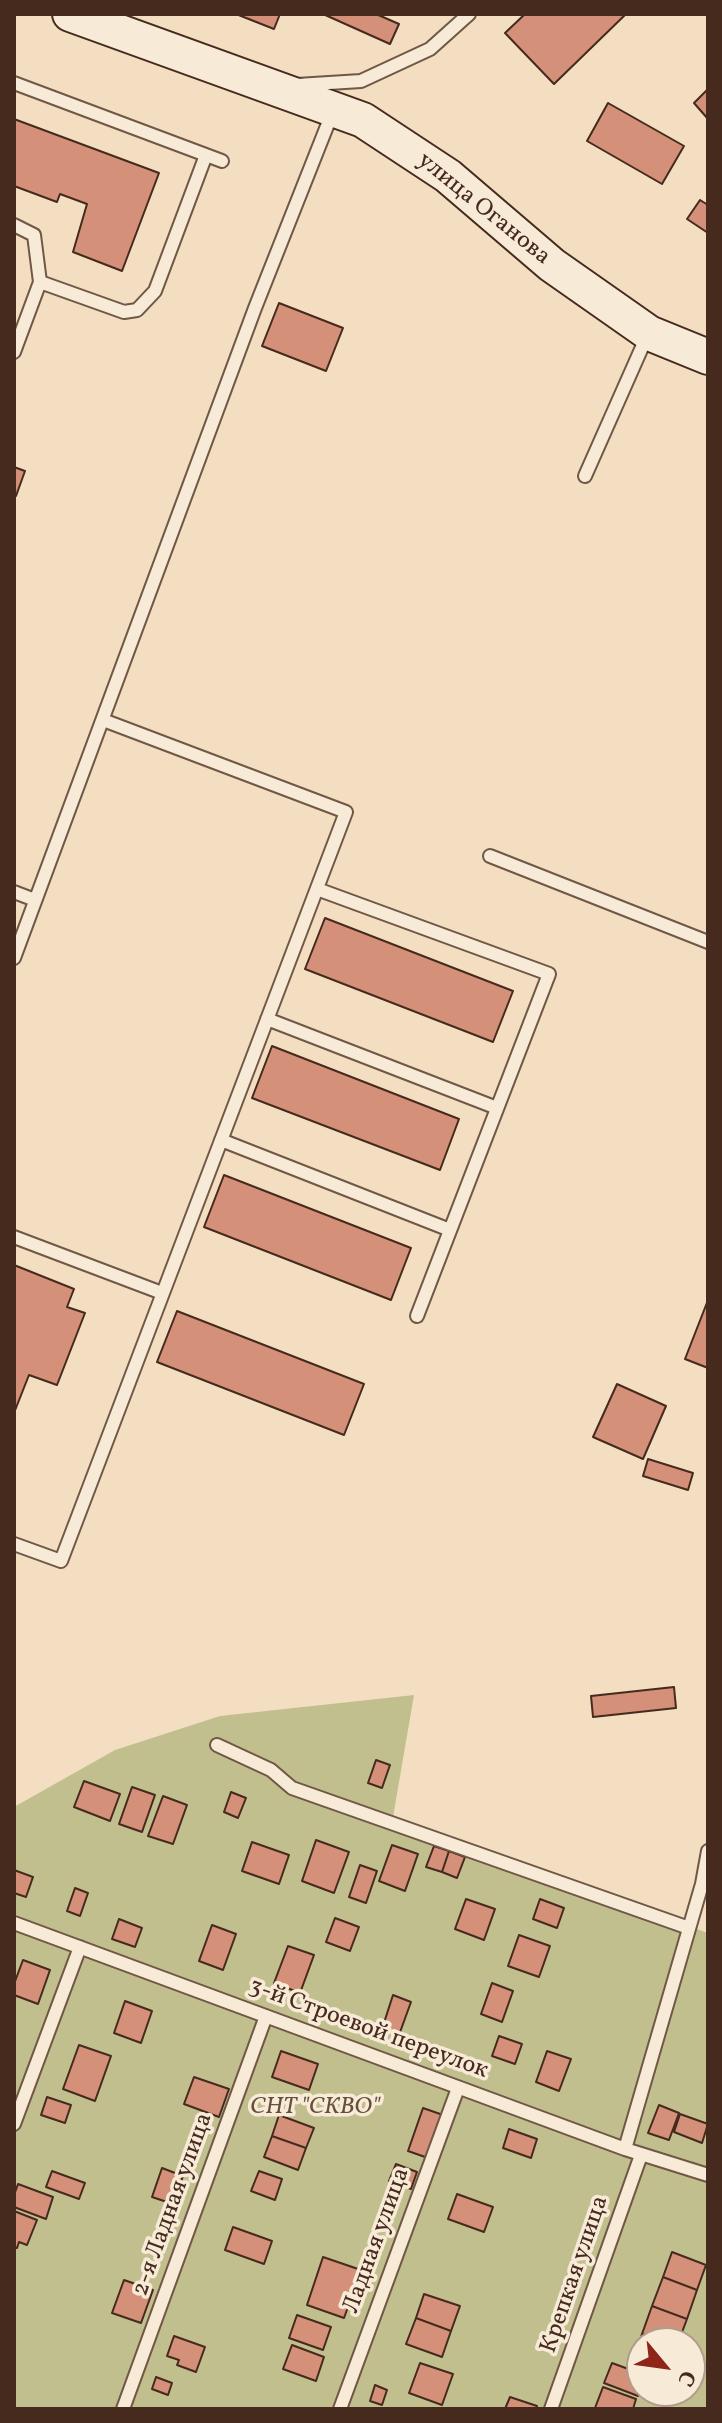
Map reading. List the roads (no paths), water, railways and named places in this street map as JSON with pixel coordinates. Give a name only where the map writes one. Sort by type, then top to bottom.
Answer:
[{"type":"main road","name":"улица Оганова","points":[[70,14],[363,120],[448,176],[552,265],[649,333],[708,357]]},
{"type":"lane","points":[[274,87],[361,81],[430,49],[469,14]]},
{"type":"lane","points":[[14,83],[222,161]]},
{"type":"lane","points":[[14,958],[255,308],[334,109]]},
{"type":"lane","points":[[40,282],[124,312],[137,310],[144,305],[155,291],[206,155]]},
{"type":"lane","points":[[14,225],[34,235],[40,282],[14,352]]},
{"type":"lane","points":[[585,476],[628,374],[649,333]]},
{"type":"lane","points":[[14,1544],[61,1561],[346,812],[103,720]]},
{"type":"lane","points":[[490,856],[708,942]]},
{"type":"lane","points":[[317,889],[549,974],[417,1316]]},
{"type":"lane","points":[[14,892],[35,900]]},
{"type":"lane","points":[[267,1019],[497,1108]]},
{"type":"lane","points":[[221,1140],[450,1230]]},
{"type":"lane","points":[[14,1237],[162,1293]]},
{"type":"lane","points":[[217,1745],[271,1770],[292,1788],[689,1928]]},
{"type":"lane","points":[[625,2149],[708,1851]]},
{"type":"lane","name":"3-й Строевой переулок","points":[[14,1923],[641,2155],[708,2175]]},
{"type":"lane","points":[[14,2124],[80,1947]]},
{"type":"lane","name":"2-я Ладная улица","points":[[123,2409],[266,2016]]},
{"type":"lane","name":"Ладная улица","points":[[340,2409],[458,2088]]},
{"type":"lane","name":"Крепкая улица","points":[[551,2409],[641,2155]]},
{"type":"park label","name":"СНТ \"СКВО\"","points":[[315,2109]]}]
